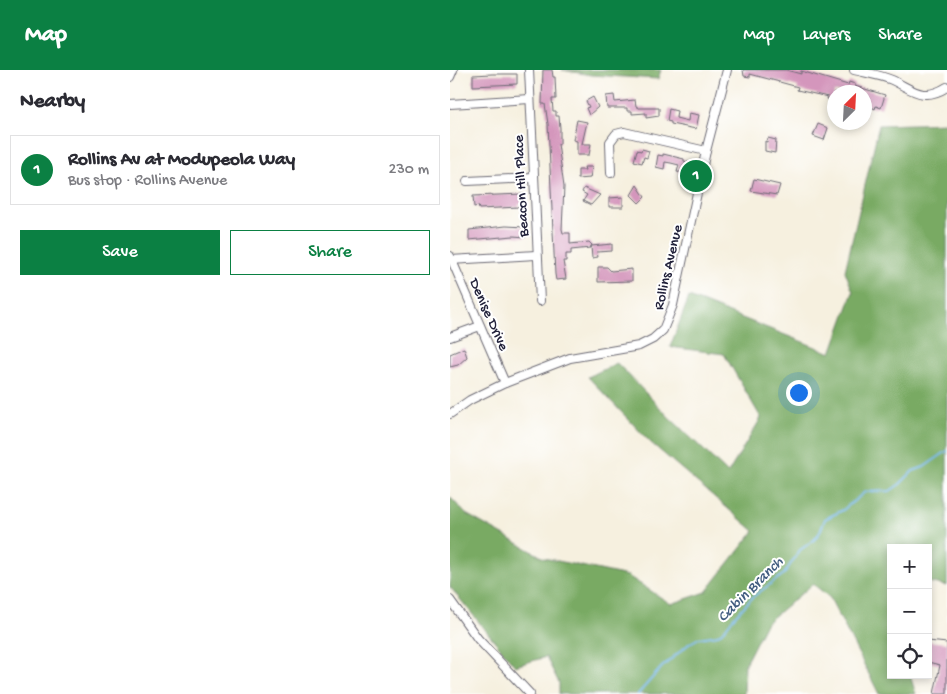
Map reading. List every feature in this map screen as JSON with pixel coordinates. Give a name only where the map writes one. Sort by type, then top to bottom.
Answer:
[{"type":"street","points":[[450,77],[453,70]]},
{"type":"street","name":"Beacon Hill Place","points":[[529,70],[536,255],[540,301]]},
{"type":"street","name":"Rollins Avenue","points":[[450,414],[470,400],[505,383],[570,358],[639,346],[663,330],[673,305],[706,151],[727,70]]},
{"type":"street","points":[[854,70],[893,80],[914,93],[939,92],[947,87]]},
{"type":"street","points":[[450,104],[530,99]]},
{"type":"street","points":[[611,173],[610,142],[616,134],[624,132],[706,151]]},
{"type":"street","points":[[467,181],[534,178]]},
{"type":"street","points":[[450,258],[536,255]]},
{"type":"street","name":"Denise Drive","points":[[450,258],[505,383]]},
{"type":"street","points":[[450,336],[480,326]]},
{"type":"street","points":[[450,600],[478,639],[530,694]]},
{"type":"green space","points":[[562,70],[661,70],[658,79],[591,75]]},
{"type":"green space","points":[[947,123],[947,586],[932,583],[932,544],[887,544],[887,679],[911,679],[916,694],[879,694],[830,598],[813,584],[766,623],[745,664],[744,694],[559,694],[559,683],[546,657],[515,666],[450,587],[450,497],[466,514],[544,558],[628,576],[671,604],[706,592],[754,531],[650,442],[588,377],[617,363],[669,417],[728,473],[761,418],[724,354],[670,347],[689,297],[831,353],[853,292],[845,271],[879,125]]},
{"type":"building","points":[[543,70],[552,70],[553,77],[555,77],[556,99],[552,99],[553,111],[556,111],[556,116],[559,116],[560,128],[560,144],[558,144],[564,187],[563,233],[570,233],[570,244],[589,242],[592,245],[590,248],[571,250],[571,254],[566,254],[566,261],[563,261],[566,279],[556,280],[548,124],[545,104],[542,104]]},
{"type":"building","points":[[743,70],[786,70],[801,74],[801,71],[848,85],[827,85],[827,97],[797,90],[798,87],[750,74],[750,77],[744,76]]},
{"type":"building","points":[[517,74],[517,84],[473,86],[473,75]]},
{"type":"building","points":[[872,91],[885,95],[881,108],[876,106],[875,109],[872,107]]},
{"type":"building","points":[[614,95],[615,102],[635,100],[636,106],[639,108],[659,108],[659,116],[646,118],[646,113],[632,114],[632,111],[627,111],[627,108],[607,108],[606,96]]},
{"type":"building","points":[[593,97],[598,107],[589,115],[586,108],[589,107],[586,101]]},
{"type":"building","points":[[669,109],[677,111],[676,118],[688,121],[689,113],[699,115],[696,129],[671,124],[671,122],[667,121]]},
{"type":"building","points":[[577,120],[587,122],[582,144],[591,144],[589,155],[577,155],[577,141],[573,140]]},
{"type":"building","points":[[818,124],[827,128],[824,140],[813,136]]},
{"type":"building","points":[[768,138],[776,140],[775,153],[765,151],[765,141],[767,142]]},
{"type":"building","points":[[642,149],[649,151],[647,158],[644,157],[642,163],[634,161],[637,150],[641,151]]},
{"type":"building","points":[[663,154],[684,159],[684,161],[688,162],[685,173],[677,172],[679,165],[671,163],[665,162],[664,169],[656,167],[658,155],[663,156]]},
{"type":"building","points":[[584,167],[592,167],[590,178],[578,179],[578,170],[585,170]]},
{"type":"building","points":[[754,179],[780,185],[777,195],[751,191]]},
{"type":"building","points":[[637,185],[645,197],[639,203],[631,195]]},
{"type":"building","points":[[584,188],[600,195],[591,205],[583,201],[587,195],[582,192]]},
{"type":"building","points":[[523,194],[524,204],[519,204],[519,207],[479,209],[478,206],[474,207],[473,196]]},
{"type":"building","points":[[623,197],[623,207],[609,207],[609,198]]},
{"type":"building","points":[[506,226],[525,227],[526,237],[513,236],[469,240],[469,230]]},
{"type":"building","points":[[612,244],[612,251],[597,252],[598,257],[592,258],[591,246]]},
{"type":"building","points":[[598,267],[607,267],[611,271],[632,269],[632,281],[598,282]]},
{"type":"building","points":[[464,348],[467,357],[458,365],[450,367],[450,354]]},
{"type":"building","points":[[932,641],[947,643],[947,694],[934,694],[940,665],[932,663]]},
{"type":"waterway","name":"Cabin Branch","points":[[638,694],[662,667],[690,643],[699,638],[718,635],[754,596],[784,574],[800,550],[814,540],[820,532],[825,519],[843,510],[865,492],[890,491],[913,471],[924,467],[947,451]]},
{"type":"place","name":"Rollins Av at Modupeola Way","points":[[696,176]]}]
